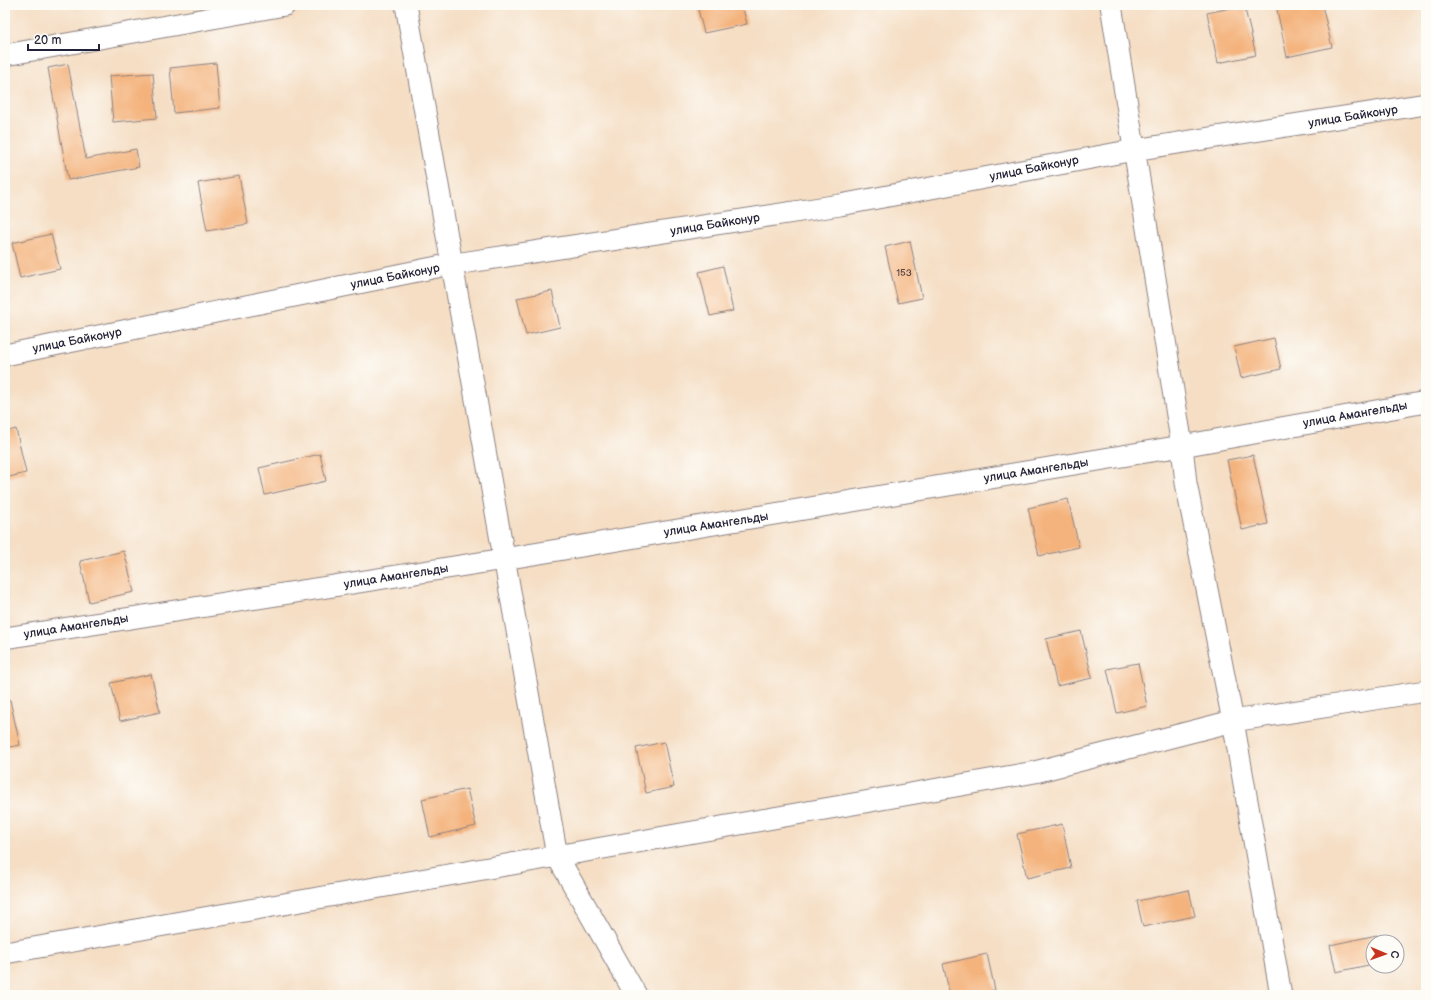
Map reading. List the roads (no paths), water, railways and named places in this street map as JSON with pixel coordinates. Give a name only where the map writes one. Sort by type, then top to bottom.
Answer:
[{"type":"street","points":[[5,55],[285,5]]},
{"type":"street","points":[[406,5],[557,856],[636,995]]},
{"type":"street","points":[[1111,5],[1182,446],[1186,483],[1233,722],[1280,995]]},
{"type":"street","name":"улица Байконур","points":[[5,355],[452,265],[840,205],[1134,150],[1426,104]]},
{"type":"street","name":"улица Амангельды","points":[[5,638],[504,559],[1182,446],[1426,402]]},
{"type":"street","points":[[5,953],[1035,772],[1233,722],[1426,691]]}]
